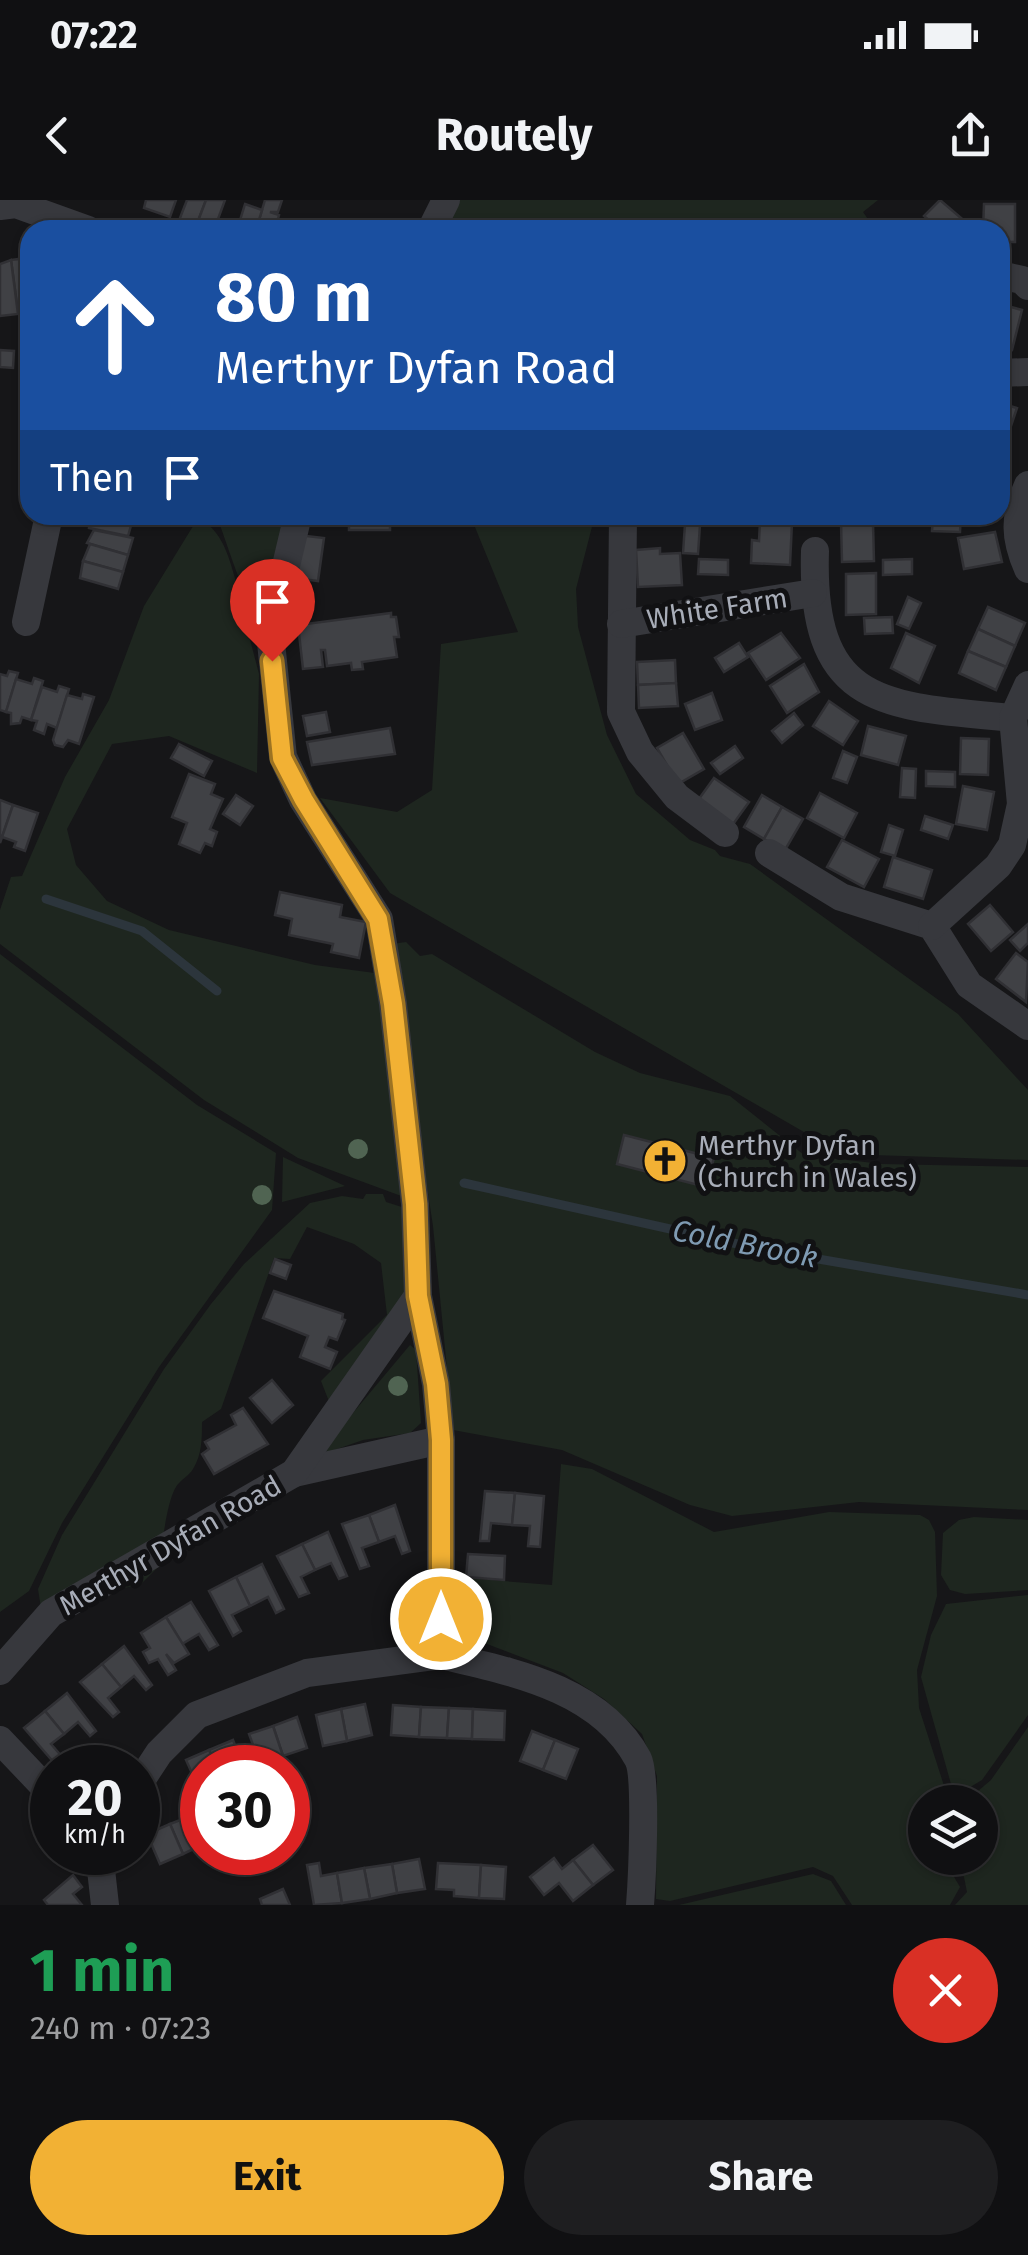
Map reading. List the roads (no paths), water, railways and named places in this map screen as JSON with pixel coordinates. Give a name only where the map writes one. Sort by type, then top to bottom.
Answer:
[{"type":"street","points":[[0,206],[16,204],[60,220]]},
{"type":"street","points":[[1028,485],[1016,519],[1017,543],[1028,569]]},
{"type":"street","points":[[26,622],[46,525]]},
{"type":"street","points":[[296,525],[270,633],[282,758],[378,919],[393,1004],[415,1204],[418,1296],[436,1384],[441,1440],[441,1655]]},
{"type":"street","points":[[623,525],[621,712],[640,752],[677,796],[725,834]]},
{"type":"street","name":"White Farm","points":[[814,551],[813,593],[826,646],[839,669],[857,686],[887,702],[924,710],[1013,718]]},
{"type":"street","name":"White Farm","points":[[621,624],[813,593]]},
{"type":"street","points":[[932,926],[998,866],[1012,846],[1022,804],[1013,718],[1028,684]]},
{"type":"street","points":[[769,853],[841,897],[932,926],[969,985],[1028,1026]]},
{"type":"street","name":"Merthyr Dyfan Road","points":[[0,1671],[51,1614],[294,1473],[418,1296]]},
{"type":"street","points":[[294,1473],[441,1440]]},
{"type":"street","points":[[160,1752],[197,1715],[308,1672],[441,1655],[514,1673],[596,1707],[640,1762],[640,1905]]},
{"type":"street","points":[[0,1740],[30,1772]]},
{"type":"street","points":[[102,1875],[105,1905]]},
{"type":"waterway","name":"Cold Brook","points":[[46,899],[142,931],[217,991]]},
{"type":"waterway","name":"Cold Brook","points":[[464,1183],[760,1249],[1028,1295]]},
{"type":"place","name":"Merthyr Dyfan (Church in Wales)","points":[[665,1161]]}]
